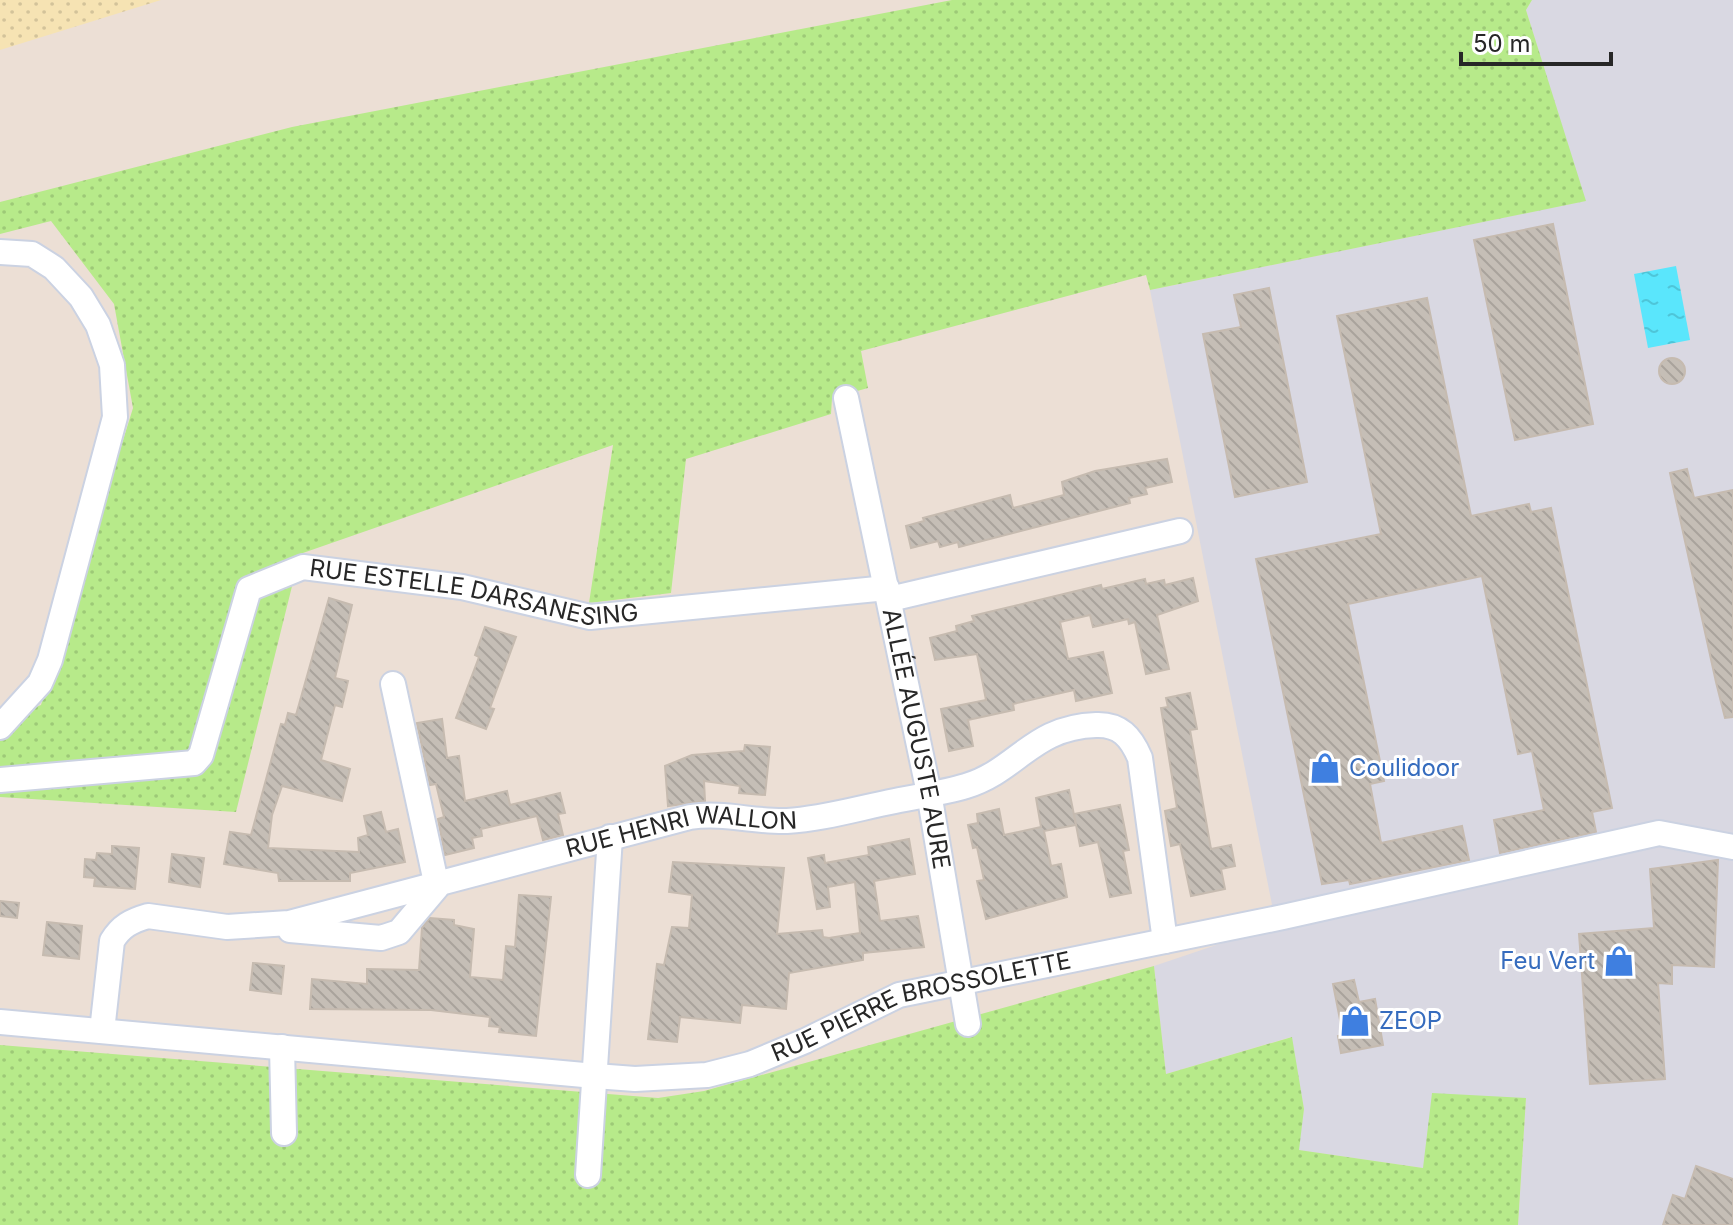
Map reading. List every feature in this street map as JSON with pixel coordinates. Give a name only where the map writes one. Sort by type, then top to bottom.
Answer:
[{"type":"street","points":[[0,252],[32,254],[54,268],[81,297],[98,325],[112,365],[115,417],[50,660],[40,683],[0,727]]},
{"type":"street","points":[[846,398],[889,594]]},
{"type":"street","name":"ALLÉE AUGUSTE AURE","points":[[968,1024],[929,793],[889,594],[1180,531]]},
{"type":"street","name":"RUE ESTELLE DARSANESING","points":[[0,780],[194,763],[201,755],[249,589],[303,567],[462,587],[590,617],[889,594]]},
{"type":"street","points":[[260,927],[381,938],[399,932],[437,887],[393,684]]},
{"type":"street","name":"RUE HENRI WALLON","points":[[102,1031],[112,941],[120,928],[132,920],[148,916],[260,927],[437,887],[610,837],[710,815],[759,820],[812,819],[981,780],[1045,735],[1071,727],[1095,725],[1121,729],[1133,742],[1140,758],[1165,941]]},
{"type":"street","name":"RUE PIERRE BROSSOLETTE","points":[[0,1022],[635,1079],[707,1075],[764,1058],[899,995],[1165,941],[1659,833],[1733,847]]},
{"type":"street","points":[[588,1175],[610,837]]},
{"type":"street","points":[[282,1047],[284,1133]]},
{"type":"shaded area","points":[[1532,0],[1733,0],[1733,1225],[1518,1225],[1526,1099],[1423,1168],[1298,1150],[1304,1109],[1291,1037],[1166,1074],[1154,966],[1276,925],[1150,290],[1585,201],[1526,10]]},
{"type":"green space","points":[[952,0],[1532,0],[1526,10],[1586,201],[1150,290],[1146,275],[861,351],[868,388],[832,398],[831,414],[686,459],[671,593],[589,603],[613,445],[300,554],[236,812],[0,797],[0,720],[41,705],[133,408],[114,304],[51,221],[0,234],[0,202],[292,127]]},
{"type":"green space","points":[[1154,966],[1166,1074],[1292,1037],[1304,1109],[1299,1150],[1423,1168],[1432,1093],[1526,1098],[1518,1225],[0,1225],[0,1045],[658,1098],[704,1091]]},
{"type":"sand","points":[[0,0],[161,0],[0,50]]},
{"type":"water","points":[[1676,266],[1690,340],[1648,348],[1634,274]]},
{"type":"building","points":[[1553,224],[1593,424],[1515,440],[1474,240]]},
{"type":"building","points":[[1269,288],[1307,482],[1235,497],[1203,334],[1241,327],[1234,295]]},
{"type":"building","points":[[1427,298],[1471,516],[1529,504],[1531,512],[1551,508],[1612,808],[1592,812],[1596,832],[1500,853],[1494,820],[1544,810],[1532,751],[1518,754],[1482,576],[1348,604],[1384,781],[1370,784],[1381,843],[1462,826],[1469,860],[1350,884],[1349,880],[1322,884],[1256,559],[1381,534],[1337,316]]},
{"type":"building","points":[[1672,358],[1681,362],[1685,371],[1681,380],[1672,384],[1663,380],[1659,371],[1663,362]]},
{"type":"building","points":[[1167,459],[1172,482],[1145,488],[1147,494],[1129,498],[1130,503],[959,547],[958,542],[940,547],[938,541],[911,548],[906,526],[924,521],[923,518],[1010,495],[1013,508],[1064,495],[1062,482],[1095,471]]},
{"type":"building","points":[[1687,469],[1694,498],[1733,490],[1733,717],[1725,718],[1670,473]]},
{"type":"building","points":[[1193,578],[1198,601],[1157,615],[1169,669],[1146,674],[1135,622],[1129,624],[1128,619],[1093,627],[1090,615],[1060,622],[1068,659],[1103,652],[1112,693],[1076,701],[1074,690],[1013,704],[1014,710],[968,720],[973,746],[949,751],[941,709],[986,700],[977,654],[935,660],[930,638],[957,631],[956,626],[974,621],[972,616],[1101,585],[1102,589],[1145,579],[1146,584],[1164,580],[1165,585]]},
{"type":"building","points":[[329,598],[352,605],[335,678],[348,681],[342,707],[335,705],[321,760],[350,769],[342,801],[282,786],[272,815],[268,848],[359,852],[358,838],[368,835],[364,816],[381,812],[386,832],[398,829],[405,862],[350,873],[350,881],[279,881],[278,873],[224,864],[230,832],[251,835],[281,724],[285,725],[288,713],[296,715]]},
{"type":"building","points":[[485,627],[516,637],[490,708],[494,709],[486,729],[456,718],[479,657],[475,655]]},
{"type":"building","points":[[1190,693],[1197,729],[1190,730],[1211,849],[1231,845],[1235,866],[1221,869],[1225,889],[1191,896],[1180,844],[1171,846],[1165,811],[1177,808],[1161,708],[1168,707],[1166,698]]},
{"type":"building","points":[[442,719],[447,758],[459,756],[465,801],[507,791],[510,805],[560,793],[565,813],[558,814],[563,835],[543,840],[537,816],[481,829],[482,836],[472,838],[474,848],[445,855],[438,819],[444,817],[436,784],[430,785],[417,723]]},
{"type":"building","points":[[745,745],[770,747],[765,795],[739,793],[740,786],[704,781],[705,801],[668,806],[665,766],[692,755],[744,751]]},
{"type":"building","points":[[1069,790],[1076,825],[1044,831],[1051,866],[1061,864],[1067,897],[986,919],[977,881],[984,880],[977,847],[973,848],[968,825],[978,823],[977,814],[999,809],[1004,835],[1041,827],[1036,798]]},
{"type":"building","points":[[1120,805],[1129,850],[1123,851],[1131,893],[1110,897],[1098,842],[1080,846],[1074,814]]},
{"type":"building","points":[[909,839],[915,874],[874,881],[880,921],[918,916],[924,947],[863,953],[863,960],[789,973],[786,1009],[742,1005],[740,1023],[680,1017],[677,1042],[648,1039],[657,964],[664,965],[672,927],[689,928],[692,895],[669,892],[673,862],[784,868],[777,934],[822,930],[823,937],[829,938],[860,933],[855,882],[828,887],[830,907],[817,909],[808,858],[824,855],[825,863],[869,855],[868,847]]},
{"type":"building","points":[[112,846],[139,848],[135,889],[94,886],[95,878],[84,877],[85,859],[96,860],[97,853],[112,854]]},
{"type":"building","points":[[172,854],[204,858],[200,887],[169,882]]},
{"type":"building","points":[[1718,860],[1714,967],[1672,965],[1672,984],[1658,983],[1665,1079],[1590,1084],[1579,934],[1654,928],[1650,869]]},
{"type":"building","points":[[519,895],[551,897],[536,1036],[499,1032],[500,1027],[489,1026],[490,1017],[431,1010],[310,1009],[312,979],[367,984],[367,969],[419,970],[422,928],[430,918],[454,920],[454,925],[474,929],[470,977],[503,980],[506,946],[515,947]]},
{"type":"building","points":[[0,901],[19,903],[17,918],[0,916]]},
{"type":"building","points":[[47,922],[82,926],[79,959],[43,955]]},
{"type":"building","points":[[253,963],[284,966],[281,994],[250,990]]},
{"type":"building","points":[[1354,980],[1359,1002],[1375,999],[1383,1045],[1341,1053],[1338,1036],[1343,1035],[1333,984]]},
{"type":"building","points":[[1696,1166],[1733,1179],[1733,1225],[1663,1225],[1673,1195],[1685,1199]]},
{"type":"place","name":"Coulidoor","points":[[1325,768]]},
{"type":"place","name":"Feu Vert","points":[[1619,961]]},
{"type":"place","name":"ZEOP","points":[[1355,1021]]}]
